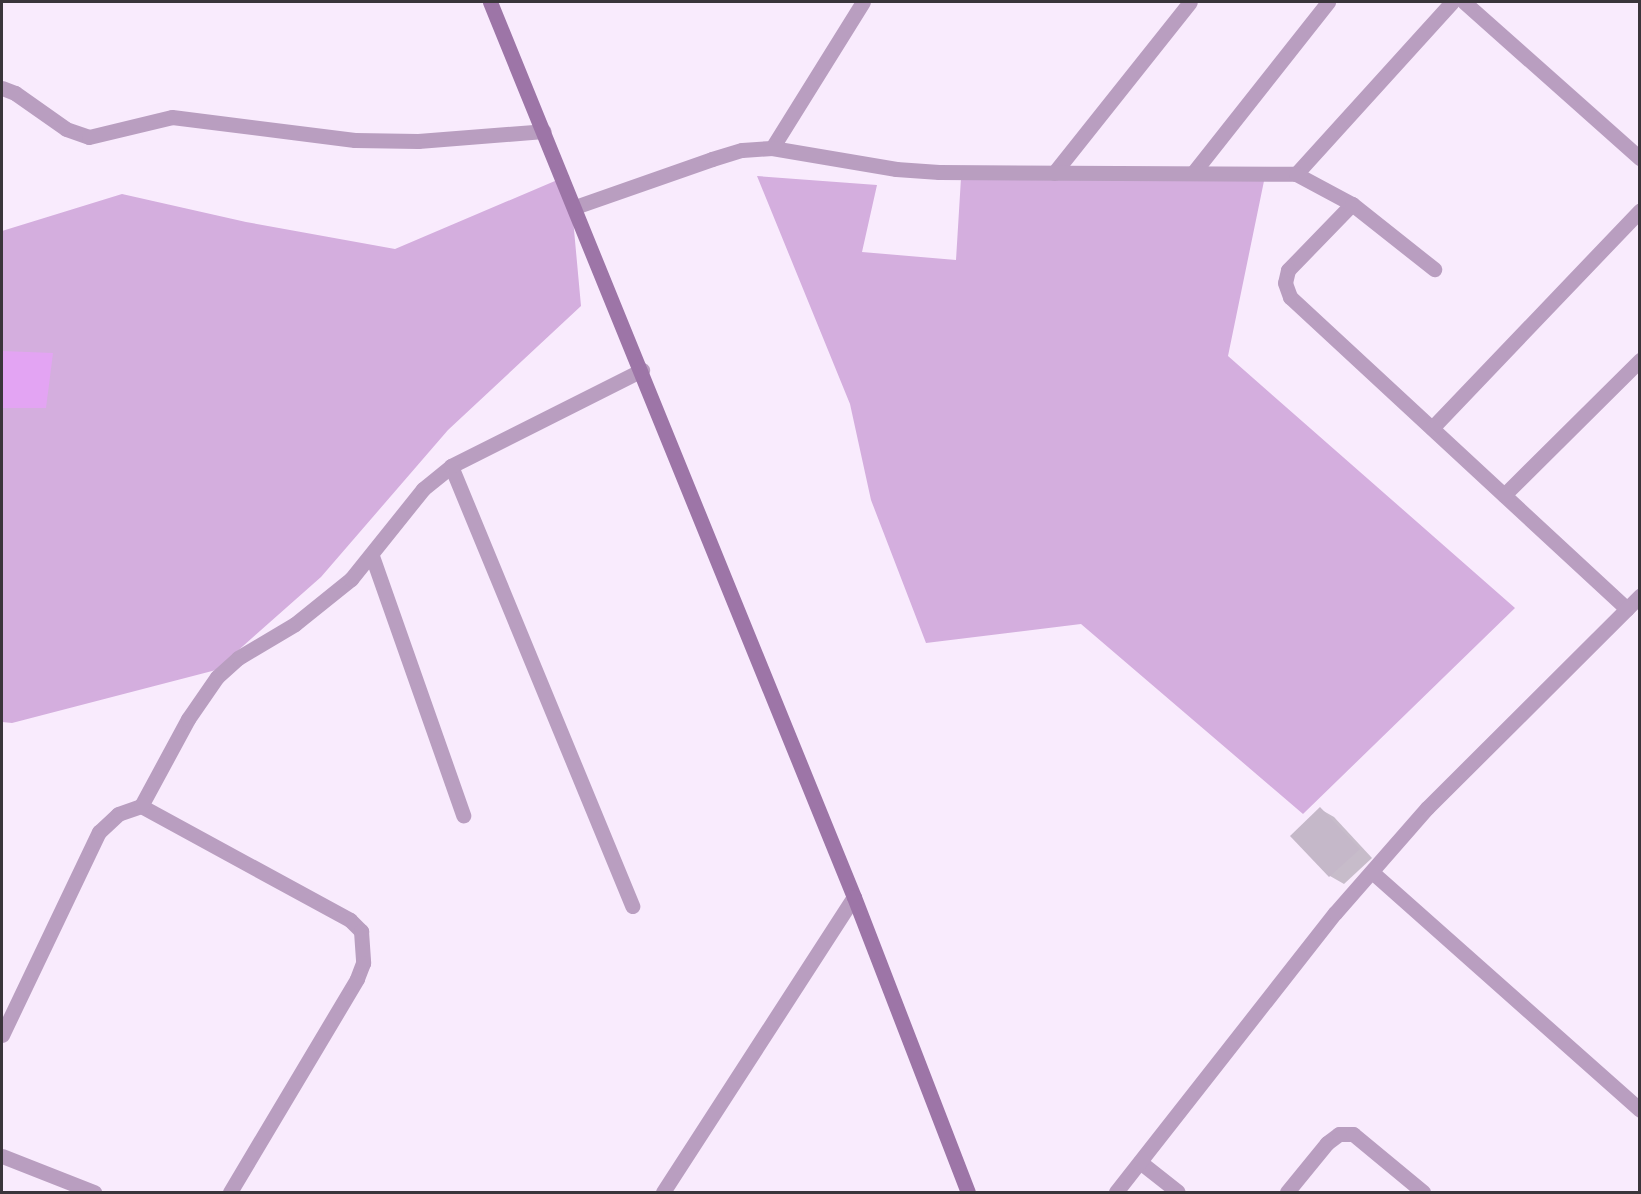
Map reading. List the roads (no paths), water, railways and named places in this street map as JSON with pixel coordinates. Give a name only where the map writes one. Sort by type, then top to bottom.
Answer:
[{"type":"main road","points":[[490,2],[642,370],[854,897],[968,1192]]},
{"type":"street","points":[[772,148],[863,2]]},
{"type":"street","points":[[1054,173],[1190,2]]},
{"type":"street","points":[[1193,173],[1328,2]]},
{"type":"street","points":[[1296,174],[1452,2]]},
{"type":"street","points":[[1464,2],[1640,158]]},
{"type":"street","points":[[2,88],[15,93],[66,129],[89,137],[172,117],[355,140],[418,141],[544,131]]},
{"type":"street","points":[[575,207],[742,150],[772,148],[896,169],[1054,173],[1296,174],[1352,204],[1434,270]]},
{"type":"street","points":[[1352,204],[1299,257],[1285,283],[1290,297],[1627,609]]},
{"type":"street","points":[[1432,428],[1640,210]]},
{"type":"street","points":[[1504,495],[1640,360]]},
{"type":"street","points":[[2,1035],[99,832],[118,814],[141,806],[188,720],[218,676],[238,658],[295,624],[351,579],[372,556],[423,489],[451,466],[642,370]]},
{"type":"street","points":[[451,466],[632,906]]},
{"type":"street","points":[[372,556],[463,815]]},
{"type":"street","points":[[1116,1192],[1372,872],[1471,762],[1640,596]]},
{"type":"street","points":[[141,806],[350,920],[361,931],[363,963],[357,979],[230,1192]]},
{"type":"street","points":[[1372,872],[1640,1110]]},
{"type":"street","points":[[663,1192],[854,897]]},
{"type":"street","points":[[1287,1192],[1327,1143],[1339,1134],[1353,1134],[1423,1192]]},
{"type":"street","points":[[2,1156],[94,1192]]},
{"type":"street","points":[[1140,1162],[1178,1192]]}]
